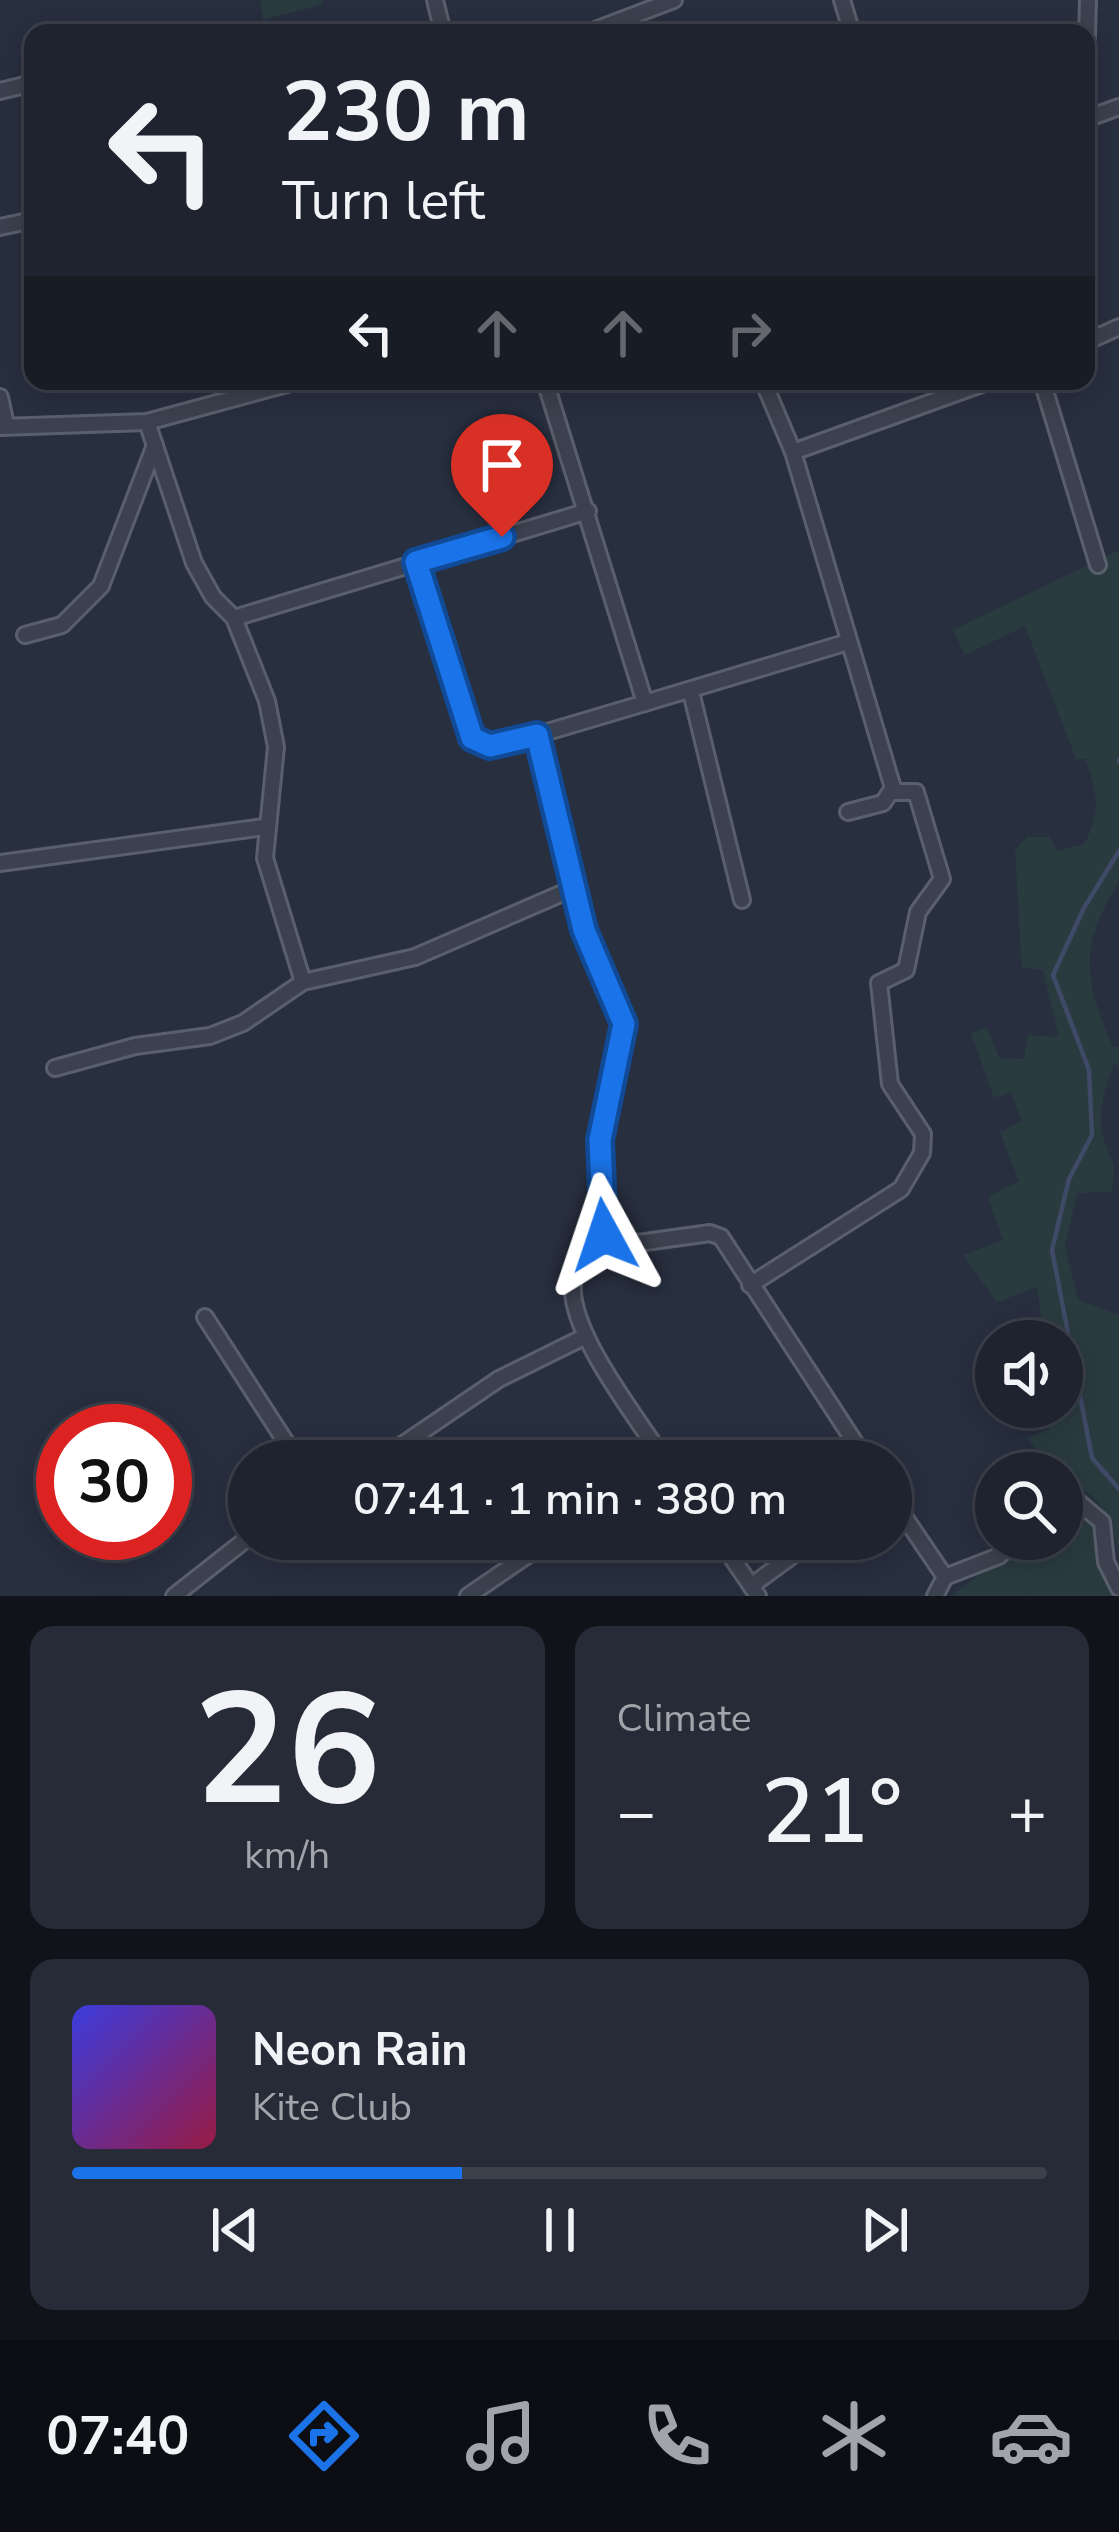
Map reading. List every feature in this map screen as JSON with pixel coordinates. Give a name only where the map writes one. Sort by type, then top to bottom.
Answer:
[{"type":"street","points":[[609,24],[664,2]]},
{"type":"street","points":[[0,397],[3,426],[147,422],[265,390]]},
{"type":"street","points":[[548,390],[645,703]]},
{"type":"street","points":[[767,390],[793,452],[892,792]]},
{"type":"street","points":[[793,452],[965,390]]},
{"type":"street","points":[[1045,390],[1098,565]]},
{"type":"street","points":[[147,422],[194,563],[213,597],[234,618],[267,701],[276,747],[264,827],[265,858],[303,982]]},
{"type":"street","points":[[26,635],[62,625],[101,586],[155,445]]},
{"type":"street","points":[[234,618],[588,511]]},
{"type":"street","points":[[416,562],[472,738],[490,746],[691,692],[848,642]]},
{"type":"street","points":[[691,692],[742,900]]},
{"type":"street","points":[[537,735],[584,930],[624,1024],[600,1140],[604,1235],[574,1282],[586,1336],[652,1440]]},
{"type":"street","points":[[848,812],[883,803],[892,792]]},
{"type":"street","points":[[749,1285],[901,1189],[922,1153],[923,1134],[890,1084],[879,983],[906,970],[918,913],[942,879],[923,804],[916,792],[892,792]]},
{"type":"street","points":[[0,863],[264,827]]},
{"type":"street","points":[[55,1068],[135,1046],[211,1036],[243,1023],[303,982],[431,952],[572,889]]},
{"type":"street","points":[[604,1235],[638,1244],[716,1234],[853,1440]]},
{"type":"street","points":[[205,1317],[284,1440]]},
{"type":"street","points":[[409,1440],[499,1379],[586,1336]]},
{"type":"street","points":[[1083,1506],[1102,1522],[1106,1562],[1119,1588]]},
{"type":"street","points":[[912,1528],[945,1577]]},
{"type":"street","points":[[173,1596],[228,1553]]},
{"type":"street","points":[[468,1596],[520,1560]]},
{"type":"street","points":[[733,1560],[756,1593],[792,1560]]},
{"type":"street","points":[[935,1596],[945,1577],[989,1560]]},
{"type":"shaded area","points":[[260,0],[323,0],[323,4],[263,20]]},
{"type":"shaded area","points":[[1119,550],[1119,881],[1097,925],[1090,963],[1103,1023],[1113,1047],[1119,1047],[1119,1065],[1114,1064],[1101,1112],[1114,1175],[1111,1192],[1077,1193],[1065,1246],[1078,1300],[1119,1315],[1119,1556],[1111,1522],[1083,1489],[1083,1452],[1040,1452],[1027,1438],[1049,1428],[1083,1428],[1083,1320],[1041,1320],[1037,1287],[997,1302],[963,1255],[1003,1240],[988,1197],[1019,1181],[1000,1132],[1022,1121],[1011,1092],[994,1098],[971,1033],[987,1027],[999,1058],[1024,1059],[1028,1035],[1059,1037],[1043,970],[1022,968],[1015,851],[1027,837],[1050,837],[1057,851],[1084,844],[1093,822],[1095,792],[1085,759],[1076,759],[1025,626],[965,655],[953,630]]},
{"type":"shaded area","points":[[1083,1514],[1101,1529],[1117,1596],[951,1596],[998,1560],[1083,1560]]},
{"type":"waterway","points":[[1119,851],[1084,908],[1053,975],[1089,1070],[1092,1135],[1069,1179],[1052,1250],[1092,1458],[1119,1489]]},
{"type":"route","points":[[502,537],[416,562],[472,738],[490,746],[537,735],[584,930],[620,1005],[623,1044],[600,1140],[598,1181],[604,1235]]}]
